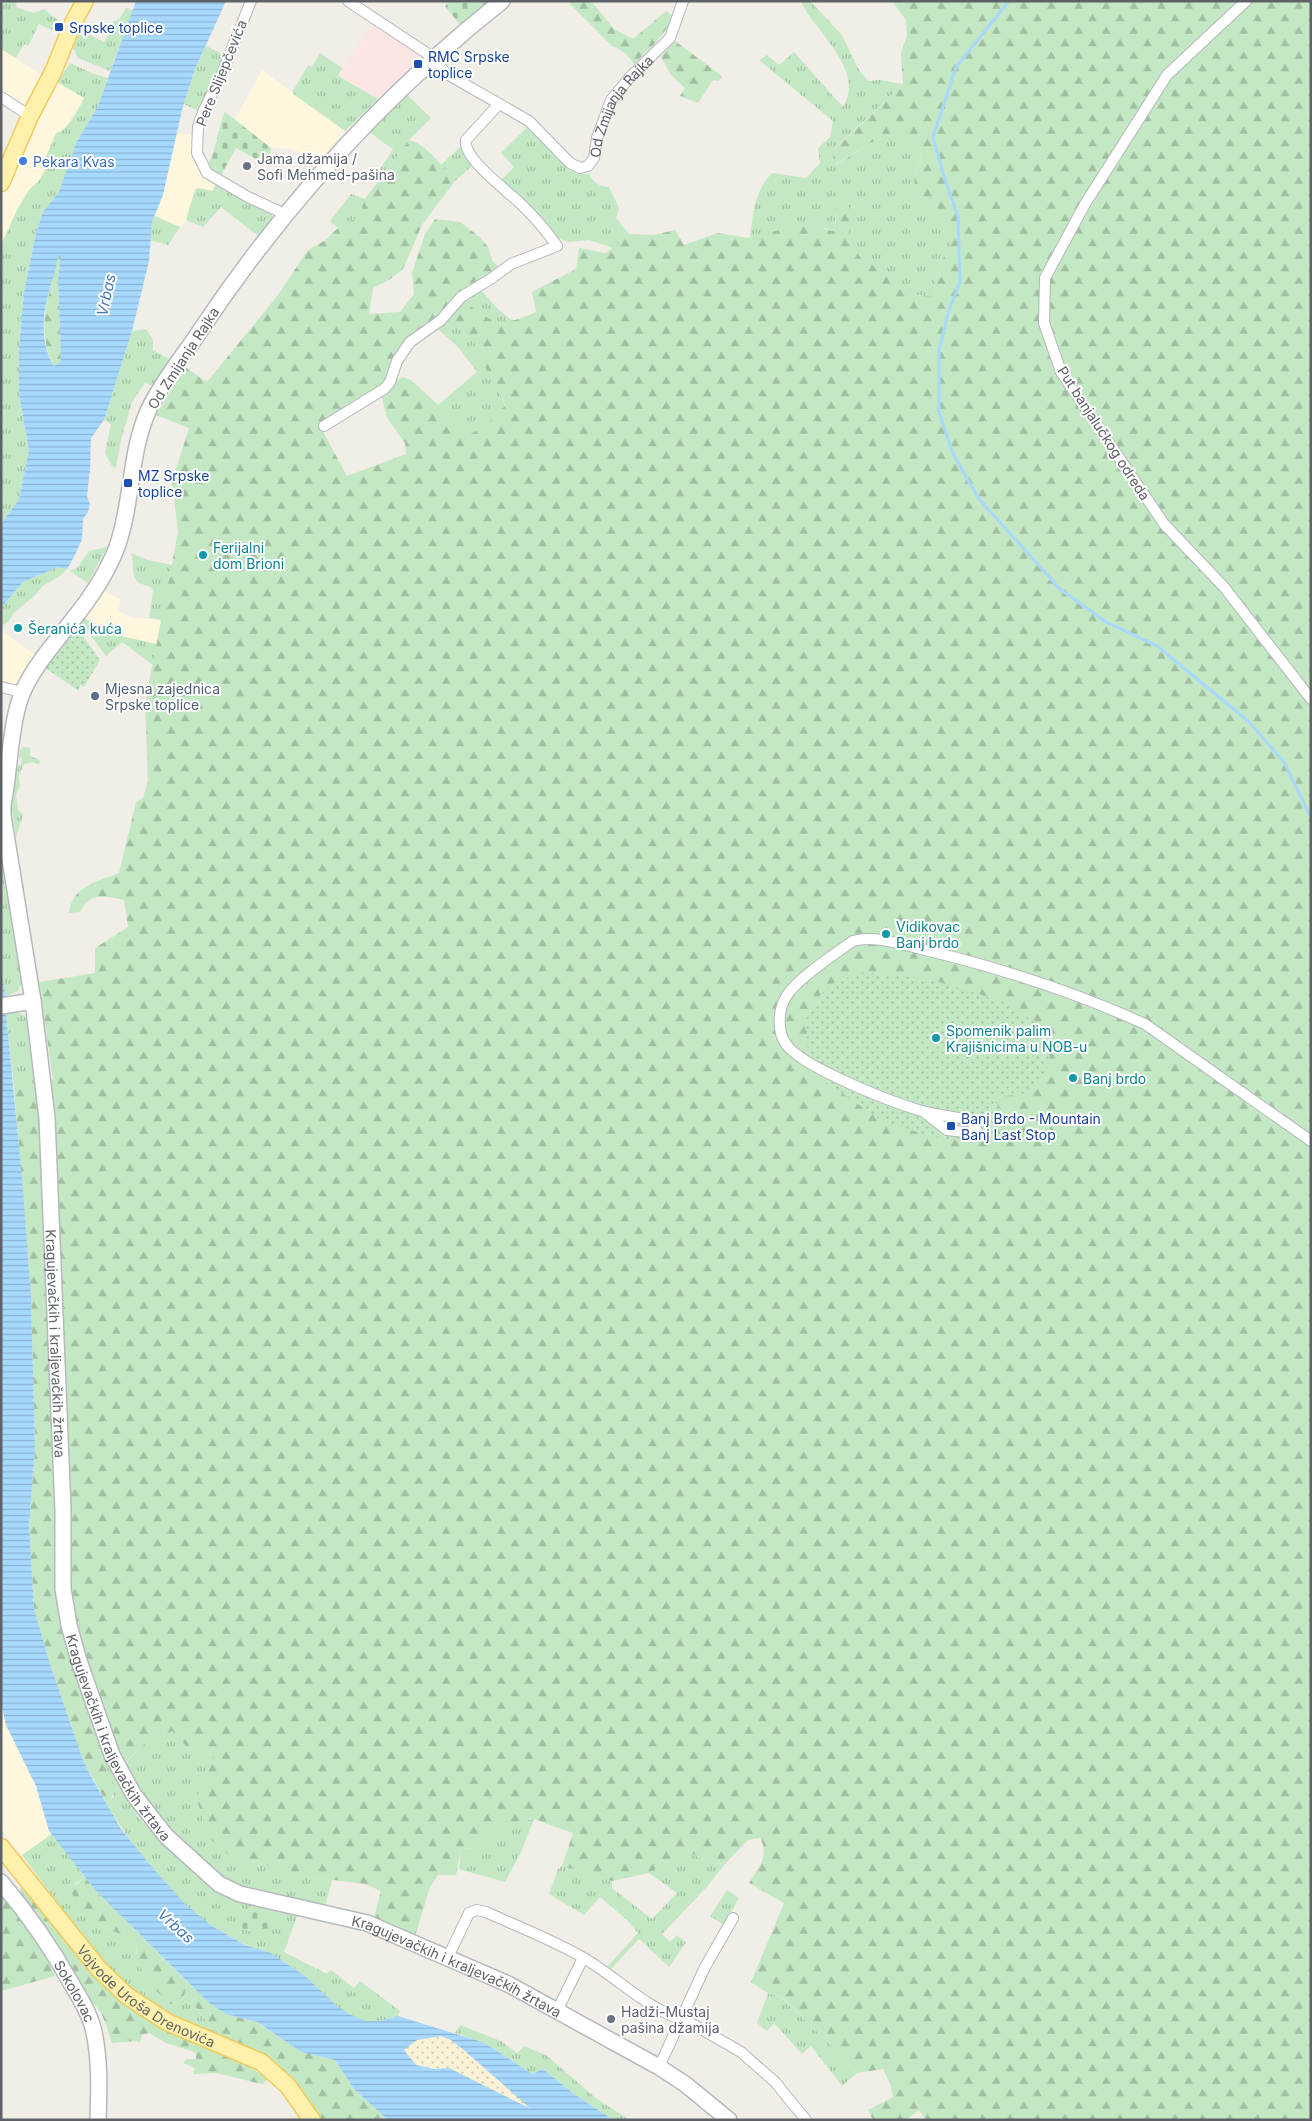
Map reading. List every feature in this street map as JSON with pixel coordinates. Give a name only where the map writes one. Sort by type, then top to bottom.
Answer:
[{"type":"main road","points":[[1,183],[30,116],[53,72],[85,1]]},
{"type":"main road","name":"Vojvode Uroša Drenovića","points":[[1,1846],[100,1969],[120,1990],[167,2022],[261,2062],[288,2086],[312,2120]]},
{"type":"street","name":"Pere Slijepčevića","points":[[251,1],[230,57],[202,115],[196,139],[197,153],[203,167],[213,178],[287,215]]},
{"type":"street","name":"Od Zmijanja Rajka","points":[[33,1000],[3,816],[3,804],[14,730],[22,692],[38,663],[88,599],[117,546],[124,526],[138,440],[152,402],[218,304],[287,215],[362,127],[433,59],[502,1]]},
{"type":"street","name":"Od Zmijanja Rajka","points":[[433,59],[447,74],[520,114],[532,123],[572,166],[580,168],[588,166],[594,158],[600,130],[611,100],[631,76],[670,38],[683,1]]},
{"type":"street","name":"Put banjalučkog odreda","points":[[1246,1],[1168,75],[1085,204],[1045,278],[1044,323],[1061,372],[1164,524],[1224,587],[1311,699]]},
{"type":"street","points":[[354,2],[433,59]]},
{"type":"street","points":[[1,97],[30,116]]},
{"type":"street","points":[[324,426],[384,389],[390,382],[397,361],[407,346],[441,320],[462,298],[511,264],[557,246],[524,207],[476,163],[466,147],[466,140],[499,104]]},
{"type":"street","points":[[1,687],[22,692]]},
{"type":"street","points":[[923,1111],[892,1101],[830,1074],[800,1057],[787,1046],[782,1038],[781,1014],[786,997],[803,978],[853,941],[862,939],[885,941],[966,960],[1129,1017],[1145,1024],[1311,1141]]},
{"type":"street","points":[[8,1005],[33,1000]]},
{"type":"street","name":"Kragujevačkih i kraljevačkih žrtava","points":[[33,1000],[47,1118],[63,1510],[63,1588],[69,1625],[79,1661],[112,1755],[134,1795],[166,1836],[219,1884],[240,1894],[367,1923],[508,1984],[659,2067],[685,2084],[729,2120]]},
{"type":"street","name":"Sokolovac","points":[[1,1882],[26,1911],[78,1995],[89,2019],[97,2050],[99,2077],[98,2120]]},
{"type":"street","points":[[448,1957],[469,1913],[477,1910],[486,1912],[584,1958],[644,2000],[741,2052],[775,2082],[806,2120]]},
{"type":"street","points":[[659,2067],[712,1952],[734,1918]]},
{"type":"street","points":[[558,2011],[584,1958]]},
{"type":"shaded area","points":[[373,23],[403,41],[421,57],[378,99],[338,75]]},
{"type":"shaded area","points":[[1,49],[43,76],[26,110],[1,94]]},
{"type":"shaded area","points":[[262,70],[345,131],[320,164],[291,149],[271,148],[235,119]]},
{"type":"shaded area","points":[[57,82],[84,98],[45,159],[50,160],[39,181],[29,190],[18,208],[1,245],[1,194],[38,115]]},
{"type":"shaded area","points":[[177,133],[194,136],[196,153],[217,183],[212,191],[203,188],[195,190],[186,220],[180,227],[155,216],[163,195]]},
{"type":"shaded area","points":[[101,590],[121,599],[118,611],[131,617],[161,620],[157,644],[125,637],[83,618]]},
{"type":"shaded area","points":[[1,630],[38,657],[22,683],[1,685]]},
{"type":"shaded area","points":[[1,1703],[6,1725],[36,1786],[52,1834],[22,1855],[1,1830]]},
{"type":"green space","points":[[1,1],[17,1],[16,7],[33,13],[45,9],[62,22],[57,33],[39,24],[28,46],[24,44],[16,58],[1,49]]},
{"type":"green space","points":[[450,1],[491,1],[461,26],[445,6]]},
{"type":"green space","points":[[570,1],[591,1],[614,29],[633,39],[666,11],[673,16],[661,36],[634,64],[625,53],[612,46],[571,5]]},
{"type":"green space","points":[[810,1],[842,35],[859,70],[868,81],[880,80],[903,84],[833,150],[835,165],[874,141],[898,133],[912,139],[922,154],[915,175],[929,212],[951,223],[952,242],[940,264],[933,296],[915,295],[897,285],[881,270],[861,258],[849,241],[849,206],[835,214],[836,232],[825,228],[750,238],[755,203],[761,187],[772,173],[806,178],[820,163],[818,148],[830,137],[833,121],[759,60],[767,55],[779,65],[794,52],[843,107],[848,93],[848,79],[844,66],[808,14],[801,2]]},
{"type":"green space","points":[[892,1],[1311,1],[1311,2120],[926,2120],[919,2110],[906,2120],[873,2120],[868,2110],[893,2097],[890,2083],[883,2069],[857,2073],[782,1997],[768,1993],[751,1982],[784,1903],[749,1883],[760,1866],[764,1855],[763,1844],[760,1838],[748,1840],[725,1864],[708,1863],[686,1850],[649,1873],[612,1881],[562,1866],[573,1833],[534,1819],[502,1824],[477,1848],[461,1849],[456,1875],[438,1875],[430,1887],[415,1936],[373,1921],[381,1891],[365,1884],[310,1877],[229,1855],[202,1832],[204,1819],[196,1799],[214,1758],[206,1749],[186,1746],[172,1731],[143,1745],[124,1764],[118,1755],[105,1763],[114,1788],[107,1804],[83,1760],[50,1664],[34,1609],[29,1526],[35,1448],[31,1296],[14,1088],[53,1079],[39,982],[95,973],[95,948],[128,927],[124,900],[111,897],[93,898],[84,905],[80,912],[69,913],[71,904],[80,891],[94,882],[119,873],[136,802],[143,798],[148,781],[145,704],[178,532],[172,482],[189,428],[156,415],[185,367],[207,382],[278,295],[308,250],[324,241],[338,228],[359,217],[365,199],[409,140],[428,151],[455,181],[422,225],[403,269],[389,280],[373,288],[369,314],[400,312],[414,294],[412,273],[425,234],[435,219],[460,222],[481,238],[488,247],[492,260],[498,266],[487,276],[471,284],[452,299],[439,317],[405,343],[397,352],[386,379],[378,388],[320,426],[347,476],[406,454],[405,443],[387,418],[381,394],[403,377],[411,380],[470,434],[483,428],[505,406],[480,358],[486,352],[468,338],[451,315],[464,301],[483,315],[498,322],[514,320],[536,312],[532,292],[576,269],[579,248],[606,253],[629,234],[654,235],[675,230],[684,245],[718,233],[750,238],[779,230],[810,225],[836,232],[835,202],[844,199],[849,206],[849,241],[861,258],[881,270],[897,285],[915,295],[933,296],[940,264],[951,242],[951,223],[929,212],[914,195],[915,175],[922,154],[912,140],[898,133],[874,141],[834,165],[833,151],[903,84],[901,53],[907,35],[906,20]]},
{"type":"green space","points":[[126,8],[133,10],[110,71],[78,58],[73,48],[80,31],[105,42],[113,22],[120,18]]},
{"type":"green space","points":[[675,41],[722,76],[718,81],[713,80],[698,103],[680,96],[685,88],[671,75],[661,57]]},
{"type":"green space","points":[[206,46],[227,56],[198,111],[184,104],[195,69]]},
{"type":"green space","points":[[320,53],[342,68],[338,76],[378,99],[345,131],[292,93],[308,65],[312,67]]},
{"type":"green space","points":[[70,63],[108,78],[98,106],[76,143],[59,192],[43,212],[36,233],[24,292],[19,348],[19,394],[29,450],[19,499],[1,524],[1,245],[18,208],[29,190],[39,181],[50,161],[45,159],[56,133],[69,124],[84,98],[57,82]]},
{"type":"green space","points":[[406,94],[431,118],[409,140],[384,173],[380,169],[393,149],[369,132]]},
{"type":"green space","points":[[225,112],[271,148],[267,165],[236,148],[220,177],[206,166],[215,148]]},
{"type":"green space","points":[[529,125],[558,159],[571,170],[581,174],[589,174],[597,183],[609,187],[619,208],[616,218],[629,234],[613,248],[589,240],[568,242],[558,238],[500,181],[514,167],[501,153]]},
{"type":"green space","points":[[461,146],[472,163],[471,167],[455,181],[441,165]]},
{"type":"green space","points":[[217,183],[225,191],[270,212],[275,221],[261,238],[221,207],[203,227],[186,220],[195,190],[198,188],[212,191]]},
{"type":"green space","points":[[351,194],[365,199],[359,217],[338,228],[330,221]]},
{"type":"green space","points":[[155,216],[180,227],[168,245],[150,240],[152,222]]},
{"type":"green space","points":[[62,253],[58,279],[61,361],[54,366],[49,354],[44,331],[46,307],[57,261]]},
{"type":"green space","points":[[479,288],[498,309],[514,322],[498,323],[483,316],[464,301]]},
{"type":"green space","points":[[451,315],[468,338],[486,352],[505,407],[483,428],[470,434],[438,405],[477,372],[458,347],[438,329]]},
{"type":"green space","points":[[146,329],[153,340],[153,350],[171,360],[154,386],[145,383],[132,402],[121,440],[116,468],[112,466],[105,453],[111,424],[104,420],[132,331]]},
{"type":"green space","points":[[107,547],[88,583],[70,571],[78,567],[89,551]]},
{"type":"green space","points":[[131,553],[148,560],[172,565],[161,620],[149,618],[153,590],[136,579]]},
{"type":"green space","points":[[58,567],[67,569],[60,576],[44,585],[14,613],[8,622],[1,626],[1,608],[23,582]]},
{"type":"green space","points":[[83,618],[125,637],[157,644],[153,665],[122,642],[106,656],[81,622]]},
{"type":"green space","points":[[76,626],[100,660],[84,687],[80,685],[79,691],[44,667]]},
{"type":"green space","points":[[23,747],[30,748],[30,756],[40,760],[39,764],[31,762],[23,765],[19,776],[20,786],[16,794],[18,810],[23,815],[16,837],[11,805],[18,765],[21,765],[20,751]]},
{"type":"green space","points":[[1,841],[23,979],[18,991],[6,997],[1,968]]},
{"type":"green space","points":[[865,972],[939,982],[1005,1002],[1035,1022],[1050,1057],[1044,1078],[1025,1095],[993,1096],[1004,1118],[990,1135],[967,1142],[934,1137],[882,1121],[823,1080],[808,1053],[806,1020],[820,995],[836,981]]},
{"type":"green space","points":[[18,1012],[26,1017],[31,1026],[35,1084],[14,1088],[6,1013]]},
{"type":"green space","points":[[172,1731],[186,1746],[206,1749],[214,1758],[196,1799],[204,1819],[230,1855],[310,1877],[332,1880],[325,1907],[245,1889],[221,1877],[170,1830],[139,1793],[124,1765],[143,1745]]},
{"type":"green space","points":[[108,1761],[138,1817],[198,1876],[209,1884],[298,1914],[284,1952],[327,1974],[331,1970],[354,1988],[360,1981],[400,2011],[398,2016],[364,2021],[348,2014],[333,2003],[307,1978],[285,1962],[230,1937],[199,1917],[184,1904],[154,1872],[116,1820],[107,1804],[114,1796],[105,1763]]},
{"type":"green space","points":[[534,1819],[521,1852],[505,1882],[459,1869],[461,1849],[477,1848],[502,1824]]},
{"type":"green space","points":[[52,1834],[85,1877],[75,1884],[87,1920],[129,1938],[136,1944],[137,1957],[182,2001],[188,1983],[198,1992],[192,2002],[199,2013],[220,2035],[181,2022],[126,1986],[87,1942],[22,1855]]},
{"type":"green space","points":[[686,1850],[708,1863],[725,1864],[705,1889],[662,1934],[670,1942],[677,1935],[686,1942],[669,1967],[639,1939],[609,1971],[606,1968],[638,1933],[627,1920],[600,1897],[584,1915],[549,1894],[558,1869],[562,1866],[612,1881],[612,1888],[652,1919],[677,1893],[649,1873]]},
{"type":"green space","points":[[85,1877],[96,1891],[188,1983],[182,2001],[171,2004],[151,1985],[139,1963],[136,1944],[127,1937],[87,1920],[70,1890]]},
{"type":"green space","points":[[23,1887],[119,1998],[150,2021],[243,2063],[268,2079],[263,2084],[217,2073],[193,2074],[195,2068],[183,2063],[187,2059],[196,2059],[196,2054],[166,2043],[149,2033],[142,2035],[140,2043],[136,2041],[112,2043],[100,2011],[92,2002],[50,1934],[22,1895],[20,1889]]},
{"type":"green space","points":[[727,1890],[739,1898],[724,1925],[710,1916]]},
{"type":"green space","points":[[1,1892],[38,1942],[55,1976],[1,1991]]},
{"type":"green space","points":[[247,1906],[272,1913],[267,1935],[241,1929]]},
{"type":"green space","points":[[198,1992],[209,2003],[226,2014],[256,2022],[301,2052],[335,2060],[354,2089],[388,2120],[320,2120],[315,2111],[209,2024],[192,2002]]},
{"type":"green space","points":[[768,1993],[781,1997],[857,2073],[842,2086],[811,2046],[802,2054],[774,2023],[767,2031],[757,2023]]},
{"type":"green space","points":[[460,2025],[501,2041],[517,2053],[524,2046],[546,2055],[597,2099],[630,2120],[613,2120],[574,2094],[543,2069],[532,2074],[485,2043],[455,2033]]},
{"type":"sand","points":[[441,2036],[451,2040],[465,2051],[533,2110],[449,2068],[435,2069],[416,2065],[404,2050],[417,2040]]},
{"type":"water","name":"Vrbas","points":[[136,1],[226,1],[195,69],[182,110],[163,195],[152,222],[149,261],[132,331],[104,420],[91,438],[87,496],[90,504],[88,512],[83,519],[82,539],[67,569],[58,567],[23,582],[1,608],[1,524],[19,499],[29,450],[19,394],[19,348],[24,292],[36,233],[43,212],[59,192],[76,143],[98,106]],"holes":[[[61,254],[58,279],[61,361],[54,366],[48,355],[45,343],[44,319],[57,260]]]},
{"type":"water","name":"Vrbas","points":[[1,968],[6,997],[31,1296],[35,1448],[29,1526],[34,1609],[50,1664],[83,1760],[92,1778],[121,1829],[151,1866],[185,1904],[212,1926],[245,1945],[271,1953],[305,1976],[336,2005],[349,2014],[365,2021],[380,2021],[398,2016],[485,2043],[532,2074],[543,2069],[574,2094],[613,2120],[388,2120],[354,2089],[335,2060],[301,2052],[257,2022],[226,2014],[209,2003],[96,1891],[49,1831],[36,1786],[6,1725],[1,1702]],"holes":[[[441,2036],[451,2040],[465,2051],[531,2109],[449,2068],[435,2069],[416,2065],[404,2050],[417,2040]]]},
{"type":"waterway","points":[[1009,1],[956,67],[933,137],[958,217],[960,282],[949,310],[939,350],[939,412],[953,454],[979,499],[1060,589],[1106,622],[1157,646],[1248,721],[1284,762],[1311,818]]},
{"type":"place","name":"Srpske toplice","points":[[59,27]]},
{"type":"place","name":"RMC Srpske toplice","points":[[418,64]]},
{"type":"place","name":"Pekara Kvas","points":[[23,161]]},
{"type":"place","name":"Jama džamija / Sofi Mehmed-pašina","points":[[247,166]]},
{"type":"place","name":"MZ Srpske toplice","points":[[128,483]]},
{"type":"place","name":"Ferijalni dom Brioni","points":[[203,555]]},
{"type":"place","name":"Šeranića kuća","points":[[18,628]]},
{"type":"place","name":"Mjesna zajednica Srpske toplice","points":[[95,696]]},
{"type":"place","name":"Vidikovac Banj brdo","points":[[886,934]]},
{"type":"place","name":"Spomenik palim Krajišnicima u NOB-u","points":[[936,1038]]},
{"type":"place","name":"Banj brdo","points":[[1073,1078]]},
{"type":"place","name":"Banj Brdo - Mountain Banj Last Stop","points":[[951,1126]]},
{"type":"place","name":"Hadži-Mustaj pašina džamija","points":[[611,2019]]}]
